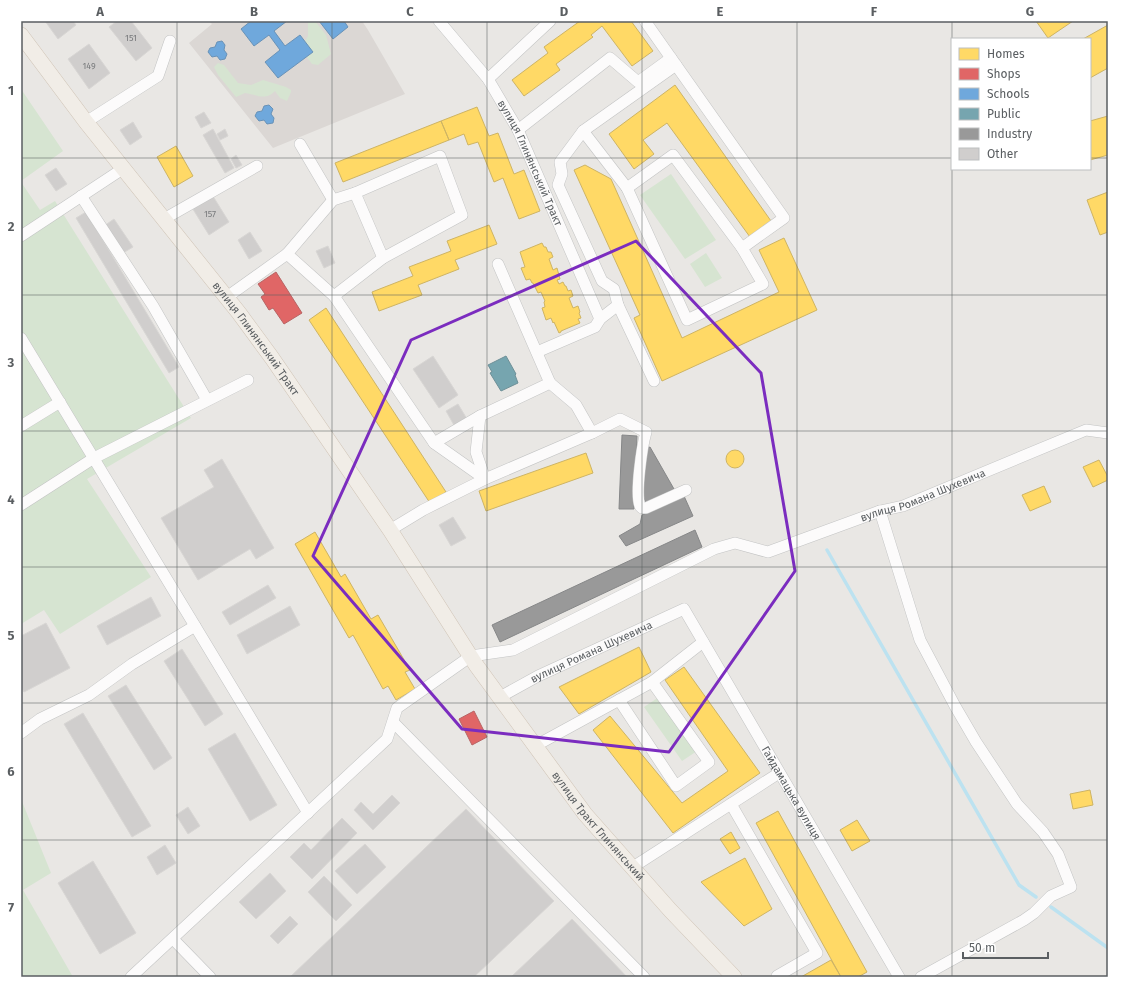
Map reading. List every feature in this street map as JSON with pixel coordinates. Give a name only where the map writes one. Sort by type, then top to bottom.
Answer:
[{"type":"main road","name":"вулиця Глинянський Тракт","points":[[21,35],[86,122],[227,297],[272,358],[390,530],[474,660]]},
{"type":"main road","name":"вулиця Тракт Глинянський","points":[[474,660],[585,814],[670,910],[734,977]]},
{"type":"street","name":"вулиця Глинянський Тракт","points":[[439,21],[488,79],[518,130],[600,318]]},
{"type":"street","points":[[488,79],[550,21]]},
{"type":"street","points":[[644,21],[784,218],[742,248]]},
{"type":"street","points":[[86,122],[158,76],[170,41]]},
{"type":"street","points":[[518,130],[610,58],[638,82],[673,62]]},
{"type":"street","points":[[654,381],[618,305],[614,290],[602,280],[558,185],[562,174],[560,162],[582,131],[673,62]]},
{"type":"street","points":[[582,131],[627,188],[687,320],[763,284],[742,248],[673,156],[627,188]]},
{"type":"street","points":[[300,144],[333,200]]},
{"type":"street","points":[[227,297],[287,254],[333,200],[355,193],[440,156],[462,215],[383,258],[334,296]]},
{"type":"street","points":[[164,219],[257,166]]},
{"type":"street","points":[[21,236],[124,168]]},
{"type":"street","points":[[355,193],[383,258]]},
{"type":"street","points":[[81,196],[153,306],[207,400]]},
{"type":"street","points":[[287,254],[334,296],[434,443],[485,479]]},
{"type":"street","points":[[498,264],[550,383],[576,405],[592,433]]},
{"type":"street","points":[[536,352],[595,328],[600,318],[618,305]]},
{"type":"street","points":[[21,338],[308,813]]},
{"type":"street","points":[[21,506],[94,458],[204,404],[207,400],[248,380]]},
{"type":"street","points":[[434,443],[480,416],[550,383]]},
{"type":"street","points":[[21,426],[60,402]]},
{"type":"street","points":[[480,416],[476,452],[485,479]]},
{"type":"street","points":[[390,530],[423,510],[485,479],[592,433],[620,419],[646,432],[643,442],[638,489],[638,503],[642,508],[646,508],[686,490]]},
{"type":"street","name":"вулиця Романа Шухевича","points":[[474,660],[513,650],[714,549],[736,543],[768,552],[880,511],[904,506],[1086,430],[1108,433]]},
{"type":"street","points":[[880,511],[920,640],[976,742],[1017,804],[1043,832],[1058,854],[1071,887],[1051,896],[1043,902],[1034,913],[1024,920],[921,977]]},
{"type":"street","name":"вулиця Романа Шухевича","points":[[500,697],[538,676],[684,609]]},
{"type":"street","name":"Гайдамацька вулиця","points":[[684,609],[900,977]]},
{"type":"street","points":[[21,733],[40,719],[89,695],[132,664],[196,626]]},
{"type":"street","points":[[536,746],[652,682],[703,642]]},
{"type":"street","points":[[131,977],[387,739],[397,708],[474,660]]},
{"type":"street","points":[[619,700],[676,786],[709,762],[652,682]]},
{"type":"street","points":[[393,722],[644,977]]},
{"type":"street","points":[[633,867],[779,773]]},
{"type":"street","points":[[731,804],[817,953],[778,976]]},
{"type":"street","points":[[173,939],[210,977]]},
{"type":"highlighted area","points":[[636,241],[761,373],[795,571],[669,752],[462,729],[313,556],[411,340]]},
{"type":"shaded area","points":[[209,21],[362,21],[405,94],[273,148],[189,43],[212,24]]},
{"type":"green space","points":[[308,21],[315,21],[326,35],[331,54],[318,65],[312,64],[306,56],[304,43],[308,36]]},
{"type":"green space","points":[[218,63],[224,65],[238,83],[251,85],[263,80],[286,87],[291,90],[287,101],[280,98],[275,91],[265,97],[245,93],[236,97],[218,75],[214,67]]},
{"type":"green space","points":[[21,89],[63,151],[21,181]]},
{"type":"green space","points":[[671,174],[716,240],[685,259],[640,195]]},
{"type":"green space","points":[[21,182],[40,210],[55,201],[191,418],[87,479],[151,577],[60,634],[44,610],[21,624]]},
{"type":"green space","points":[[706,253],[722,278],[705,287],[690,264]]},
{"type":"green space","points":[[659,697],[697,751],[682,761],[644,707]]},
{"type":"green space","points":[[21,799],[51,873],[23,890],[73,977],[21,977]]},
{"type":"building: Homes","points":[[580,21],[631,21],[653,51],[632,66],[602,26],[591,35],[593,37],[556,64],[560,70],[524,96],[512,80],[548,53],[544,47]]},
{"type":"building: Homes","points":[[1036,21],[1073,21],[1048,38]]},
{"type":"building: Homes","points":[[1108,25],[1108,68],[1091,77],[1091,38],[1085,38]]},
{"type":"building: Homes","points":[[675,85],[771,221],[750,237],[667,123],[643,140],[654,154],[634,169],[609,134]]},
{"type":"building: Homes","points":[[477,107],[489,136],[498,133],[514,174],[524,170],[540,211],[519,219],[503,178],[494,182],[478,142],[468,145],[464,134],[449,140],[441,121]]},
{"type":"building: Homes","points":[[1108,116],[1108,155],[1091,160],[1091,121]]},
{"type":"building: Homes","points":[[441,121],[449,140],[343,182],[335,163]]},
{"type":"building: Homes","points":[[176,146],[193,176],[174,187],[157,157]]},
{"type":"building: Homes","points":[[585,165],[611,179],[682,338],[779,292],[759,250],[784,238],[817,310],[662,381],[634,318],[640,315],[574,170]]},
{"type":"building: Homes","points":[[1108,192],[1108,232],[1100,235],[1087,200]]},
{"type":"building: Homes","points":[[489,225],[497,244],[455,260],[459,269],[418,285],[422,295],[379,311],[372,292],[413,276],[409,267],[451,251],[447,241]]},
{"type":"building: Homes","points":[[542,243],[548,252],[551,252],[553,257],[549,259],[553,270],[557,268],[560,279],[557,280],[559,284],[563,282],[568,291],[571,290],[573,296],[569,298],[573,308],[578,306],[580,312],[581,318],[578,319],[580,323],[559,333],[551,318],[546,320],[542,308],[545,307],[545,301],[541,292],[538,293],[530,279],[526,280],[521,268],[525,267],[520,252]]},
{"type":"building: Homes","points":[[326,308],[446,492],[430,503],[309,320]]},
{"type":"building: Homes","points":[[735,450],[741,453],[744,459],[741,465],[735,468],[729,465],[726,459],[729,453]]},
{"type":"building: Homes","points":[[586,453],[593,473],[486,511],[479,491]]},
{"type":"building: Homes","points":[[1099,460],[1108,477],[1108,480],[1093,487],[1083,467]]},
{"type":"building: Homes","points":[[1044,486],[1051,502],[1030,511],[1022,495]]},
{"type":"building: Homes","points":[[315,532],[341,577],[345,574],[371,619],[378,615],[410,670],[405,672],[415,689],[396,700],[388,686],[383,689],[353,635],[349,638],[295,544]]},
{"type":"building: Homes","points":[[639,647],[651,672],[579,714],[559,687]]},
{"type":"building: Homes","points":[[684,667],[760,773],[673,833],[593,730],[610,716],[682,803],[728,771],[665,680]]},
{"type":"building: Homes","points":[[1090,790],[1093,805],[1073,809],[1070,794]]},
{"type":"building: Homes","points":[[778,811],[867,972],[858,977],[841,977],[756,823]]},
{"type":"building: Homes","points":[[857,820],[870,841],[852,851],[840,830]]},
{"type":"building: Homes","points":[[731,832],[740,848],[730,854],[720,839]]},
{"type":"building: Homes","points":[[745,858],[772,909],[744,926],[701,882]]},
{"type":"building: Homes","points":[[831,960],[841,977],[801,977]]},
{"type":"building: Shops","points":[[276,272],[302,313],[284,324],[273,308],[269,310],[261,297],[265,294],[258,284]]},
{"type":"building: Shops","points":[[474,711],[487,737],[472,745],[459,719]]},
{"type":"building: Schools","points":[[251,21],[287,21],[274,31],[285,46],[300,35],[313,52],[278,78],[265,62],[280,50],[269,35],[254,46],[241,29]]},
{"type":"building: Schools","points":[[319,21],[344,21],[348,27],[333,39]]},
{"type":"building: Schools","points":[[222,41],[225,45],[224,50],[227,54],[225,59],[220,60],[217,56],[212,57],[208,52],[210,48],[215,47],[217,42]]},
{"type":"building: Schools","points":[[269,105],[273,109],[271,114],[274,118],[273,123],[267,124],[264,120],[259,121],[255,116],[257,112],[262,111],[264,106]]},
{"type":"building: Public","points":[[506,356],[516,374],[518,383],[501,391],[490,373],[492,372],[488,365]]},
{"type":"building: Industry","points":[[622,435],[637,436],[634,509],[619,509]]},
{"type":"building: Industry","points":[[650,447],[674,489],[646,503],[641,492],[647,448]]},
{"type":"building: Industry","points":[[684,496],[693,516],[626,546],[619,536],[640,524],[642,515]]},
{"type":"building: Industry","points":[[695,530],[702,547],[500,642],[492,625]]},
{"type":"building: Other","points":[[45,21],[73,21],[76,25],[58,39]]},
{"type":"building: Other","points":[[117,21],[131,21],[152,48],[136,61],[109,27]]},
{"type":"building: Other","points":[[89,44],[110,73],[89,89],[68,59]]},
{"type":"building: Other","points":[[204,112],[211,123],[201,128],[195,117]]},
{"type":"building: Other","points":[[133,122],[142,137],[130,145],[120,130]]},
{"type":"building: Other","points":[[213,129],[234,168],[225,173],[203,135]]},
{"type":"building: Other","points":[[225,129],[228,136],[220,140],[217,134]]},
{"type":"building: Other","points":[[236,155],[242,165],[236,168],[231,159]]},
{"type":"building: Other","points":[[56,168],[67,184],[56,191],[45,175]]},
{"type":"building: Other","points":[[211,193],[229,222],[209,235],[191,206]]},
{"type":"building: Other","points":[[86,212],[179,367],[169,373],[76,218]]},
{"type":"building: Other","points":[[114,219],[133,247],[123,253],[104,226]]},
{"type":"building: Other","points":[[250,232],[262,251],[249,259],[238,240]]},
{"type":"building: Other","points":[[328,246],[335,263],[324,268],[316,251]]},
{"type":"building: Other","points":[[433,356],[458,395],[439,408],[413,369]]},
{"type":"building: Other","points":[[458,404],[467,419],[455,427],[446,411]]},
{"type":"building: Other","points":[[222,459],[274,548],[256,559],[250,549],[198,580],[161,518],[214,487],[204,470]]},
{"type":"building: Other","points":[[453,517],[466,538],[451,546],[439,525]]},
{"type":"building: Other","points":[[268,585],[276,598],[230,625],[222,612]]},
{"type":"building: Other","points":[[151,597],[161,616],[107,645],[97,626]]},
{"type":"building: Other","points":[[290,606],[300,625],[247,654],[237,635]]},
{"type":"building: Other","points":[[46,623],[70,668],[24,692],[21,687],[21,636]]},
{"type":"building: Other","points":[[182,649],[223,714],[205,726],[164,661]]},
{"type":"building: Other","points":[[126,685],[172,758],[154,770],[108,696]]},
{"type":"building: Other","points":[[83,713],[151,826],[132,837],[64,724]]},
{"type":"building: Other","points":[[235,733],[277,805],[250,821],[208,749]]},
{"type":"building: Other","points":[[392,795],[400,803],[373,830],[354,810],[361,802],[373,814]]},
{"type":"building: Other","points":[[188,807],[200,826],[188,834],[176,815]]},
{"type":"building: Other","points":[[466,809],[554,901],[474,977],[290,977]]},
{"type":"building: Other","points":[[342,818],[357,833],[312,879],[290,857],[304,843],[311,850]]},
{"type":"building: Other","points":[[365,844],[386,867],[357,894],[335,871]]},
{"type":"building: Other","points":[[165,845],[176,863],[157,875],[147,857]]},
{"type":"building: Other","points":[[93,861],[136,933],[100,954],[58,883]]},
{"type":"building: Other","points":[[270,873],[286,891],[256,919],[239,902]]},
{"type":"building: Other","points":[[324,876],[352,905],[336,921],[308,892]]},
{"type":"building: Other","points":[[290,916],[298,924],[278,944],[270,936]]},
{"type":"building: Other","points":[[572,919],[627,977],[511,977]]},
{"type":"waterway","points":[[827,550],[1019,885],[1036,897]]},
{"type":"waterway","points":[[1051,907],[1108,948]]}]
